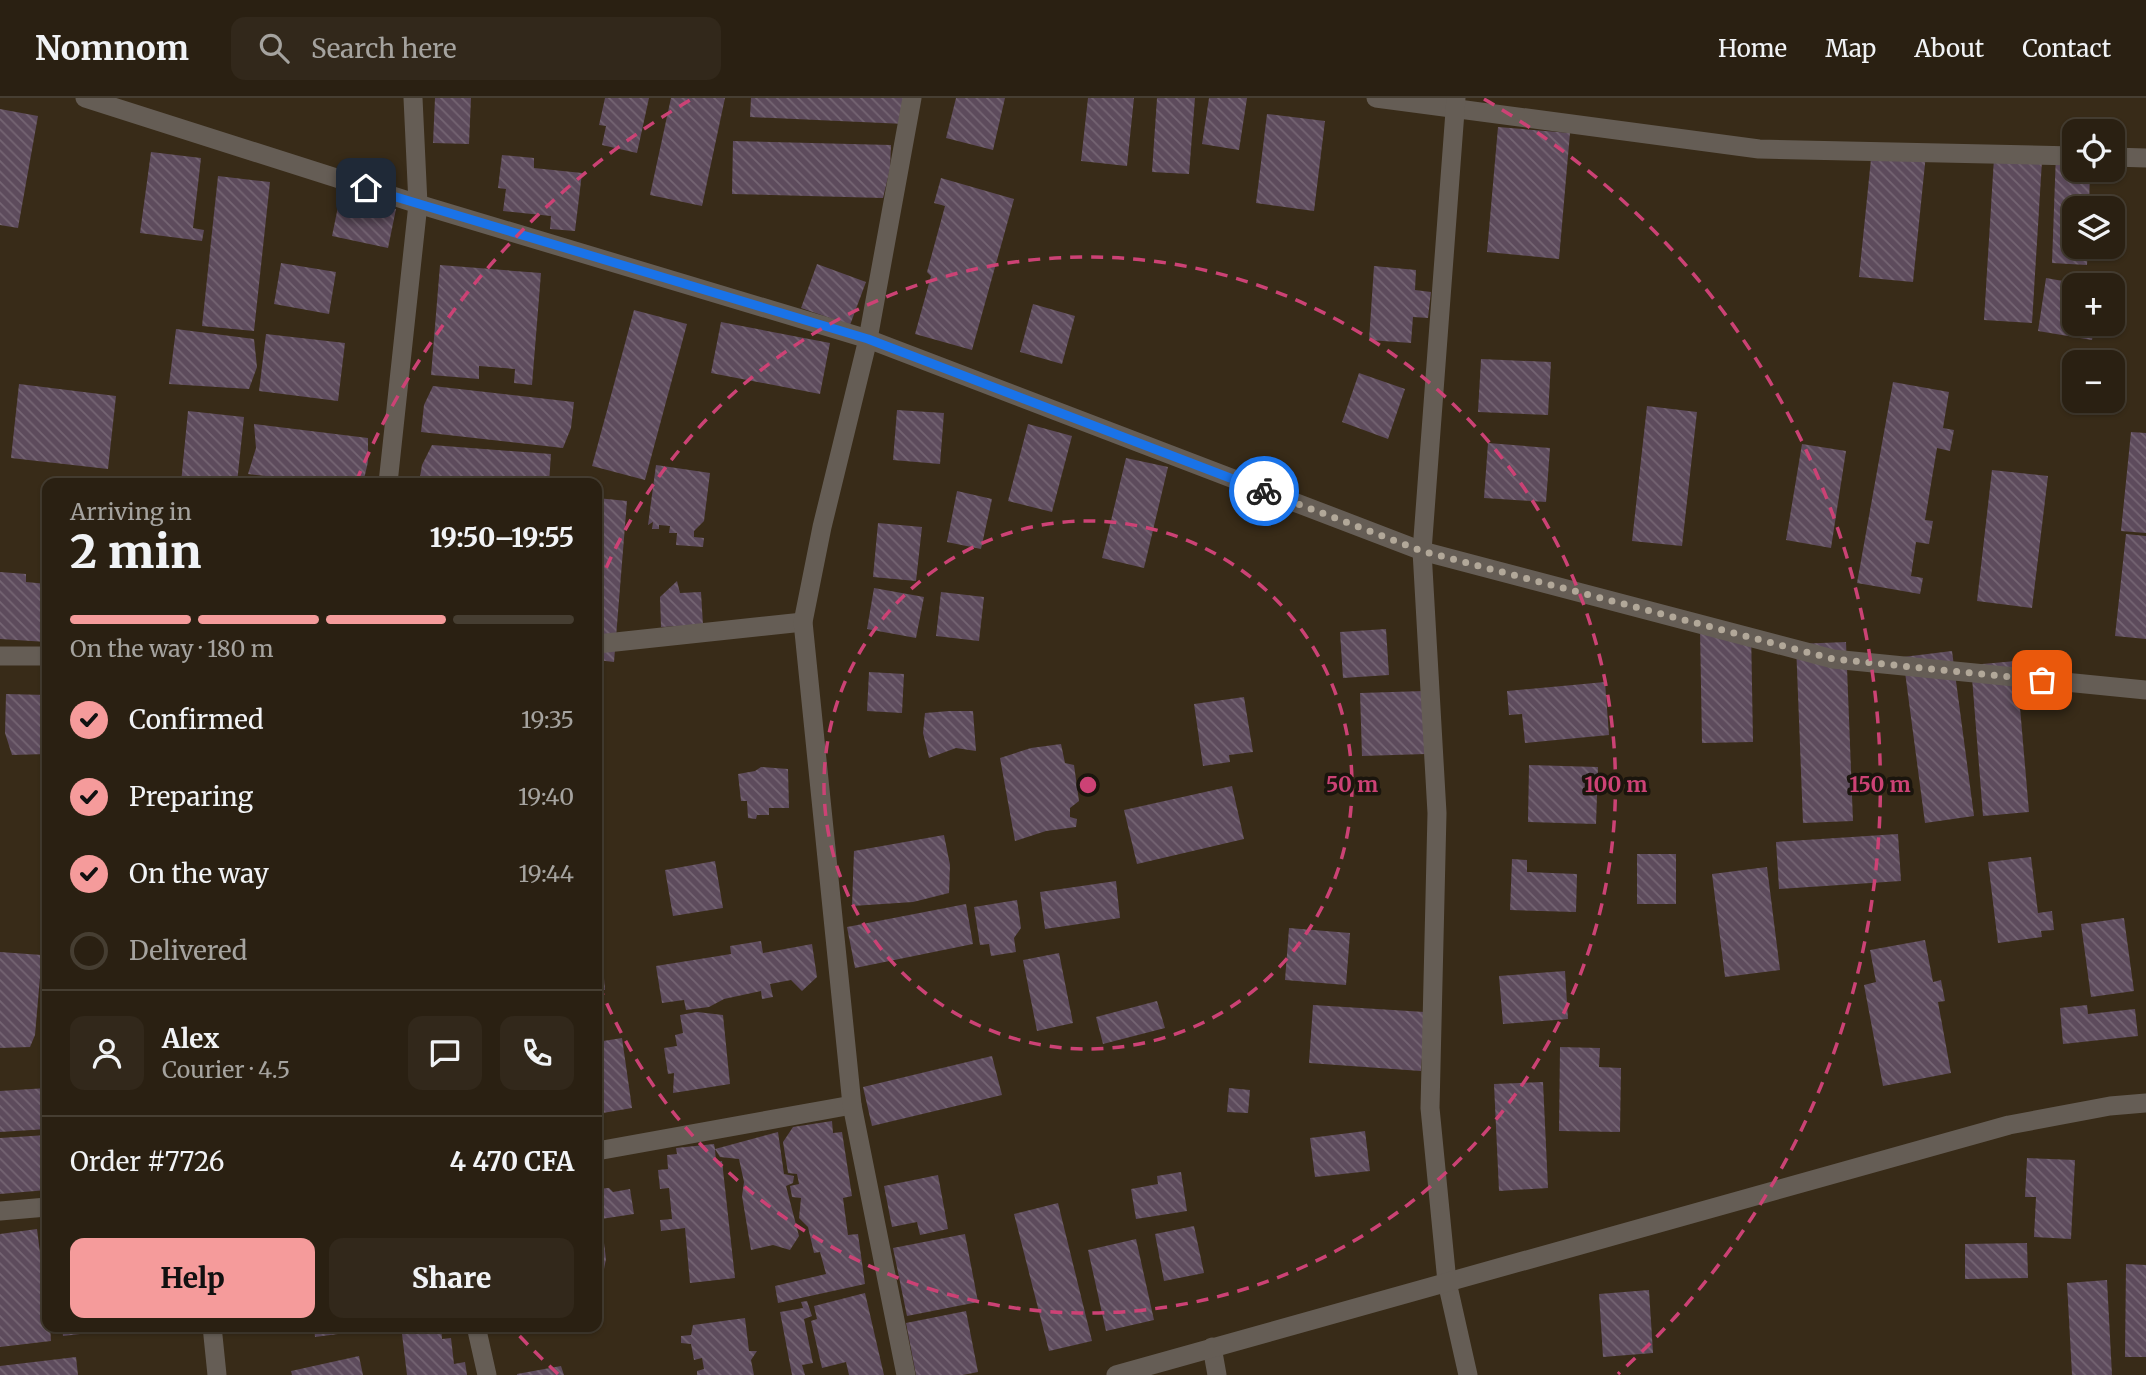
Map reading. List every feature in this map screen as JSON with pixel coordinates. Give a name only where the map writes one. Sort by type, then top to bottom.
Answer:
[{"type":"street","points":[[85,98],[418,204],[868,339],[1422,551],[1833,659],[2146,690]]},
{"type":"street","points":[[389,478],[418,204],[413,98]]},
{"type":"street","points":[[906,1375],[852,1105],[803,622],[822,527],[868,339],[912,98]]},
{"type":"street","points":[[1377,98],[1456,103],[1759,149],[2062,156]]},
{"type":"street","points":[[1456,103],[1422,551],[1437,813],[1430,1108],[1447,1282],[1468,1375]]},
{"type":"street","points":[[2125,157],[2146,158]]},
{"type":"street","points":[[602,643],[803,622]]},
{"type":"street","points":[[0,656],[42,656]]},
{"type":"street","points":[[1116,1375],[2009,1125],[2110,1106],[2146,1103]]},
{"type":"street","points":[[602,1150],[852,1105]]},
{"type":"street","points":[[0,1211],[42,1208]]},
{"type":"street","points":[[212,1332],[216,1375]]},
{"type":"street","points":[[477,1332],[487,1375]]},
{"type":"street","points":[[1212,1347],[1217,1375]]},
{"type":"building","points":[[435,98],[471,98],[469,144],[433,143]]},
{"type":"building","points":[[605,98],[649,98],[637,153],[602,145],[606,126],[599,125]]},
{"type":"building","points":[[671,98],[725,98],[702,206],[650,195]]},
{"type":"building","points":[[751,98],[906,98],[905,124],[750,117]]},
{"type":"building","points":[[956,98],[1005,98],[993,150],[946,138]]},
{"type":"building","points":[[1088,98],[1134,98],[1127,166],[1081,161]]},
{"type":"building","points":[[1157,98],[1195,98],[1189,174],[1152,172]]},
{"type":"building","points":[[1209,98],[1247,98],[1239,150],[1202,144]]},
{"type":"building","points":[[0,109],[38,116],[18,228],[0,225]]},
{"type":"building","points":[[1267,114],[1325,121],[1314,211],[1256,203]]},
{"type":"building","points":[[1498,127],[1570,133],[1559,259],[1487,252]]},
{"type":"building","points":[[733,141],[891,145],[890,169],[883,198],[732,194]]},
{"type":"building","points":[[1872,149],[1926,154],[1913,282],[1859,277]]},
{"type":"building","points":[[151,152],[201,158],[193,228],[204,230],[202,241],[140,233]]},
{"type":"building","points":[[2056,153],[2062,153],[2062,182],[2090,182],[2089,196],[2062,196],[2062,259],[2087,259],[2087,265],[2052,263]]},
{"type":"building","points":[[502,155],[534,158],[534,168],[582,173],[575,231],[550,229],[551,216],[503,211],[506,189],[498,188]]},
{"type":"building","points":[[1994,158],[2042,161],[2032,323],[1984,320]]},
{"type":"building","points":[[218,176],[270,182],[254,331],[202,326]]},
{"type":"building","points":[[941,178],[1014,199],[972,350],[915,334],[931,276],[927,272],[945,206],[934,203]]},
{"type":"building","points":[[340,197],[396,209],[388,248],[332,236]]},
{"type":"building","points":[[281,263],[336,272],[329,314],[274,304]]},
{"type":"building","points":[[817,264],[866,282],[850,325],[801,308]]},
{"type":"building","points":[[440,265],[541,273],[532,385],[514,383],[515,369],[479,366],[479,379],[431,375]]},
{"type":"building","points":[[1374,266],[1416,270],[1415,290],[1431,292],[1428,318],[1413,317],[1411,343],[1369,340]]},
{"type":"building","points":[[2046,278],[2062,281],[2062,335],[2038,331]]},
{"type":"building","points":[[1033,304],[1075,316],[1062,364],[1020,352]]},
{"type":"building","points":[[634,310],[687,324],[645,480],[592,466]]},
{"type":"building","points":[[721,322],[830,343],[820,394],[711,373]]},
{"type":"building","points":[[176,329],[254,339],[257,367],[249,389],[169,384]]},
{"type":"building","points":[[266,334],[345,343],[338,401],[259,391]]},
{"type":"building","points":[[2068,336],[2093,336],[2092,340]]},
{"type":"building","points":[[1481,359],[1551,362],[1548,415],[1478,412]]},
{"type":"building","points":[[1359,373],[1405,389],[1388,439],[1342,422]]},
{"type":"building","points":[[1893,382],[1949,392],[1943,428],[1954,430],[1950,451],[1937,448],[1925,520],[1933,521],[1929,544],[1916,542],[1911,576],[1923,578],[1920,594],[1857,583]]},
{"type":"building","points":[[19,384],[116,396],[108,469],[11,458]]},
{"type":"building","points":[[433,386],[574,402],[571,428],[563,448],[421,432],[424,405]]},
{"type":"building","points":[[1647,406],[1697,412],[1682,546],[1632,541]]},
{"type":"building","points":[[897,410],[944,413],[940,464],[893,460]]},
{"type":"building","points":[[188,411],[244,417],[238,478],[181,478]]},
{"type":"building","points":[[254,424],[368,438],[368,462],[364,478],[284,478],[248,474],[256,448]]},
{"type":"building","points":[[1028,424],[1072,436],[1052,512],[1008,501]]},
{"type":"building","points":[[2131,432],[2146,433],[2146,533],[2121,531]]},
{"type":"building","points":[[1488,443],[1550,448],[1546,502],[1484,498]]},
{"type":"building","points":[[1802,444],[1846,451],[1831,548],[1786,540]]},
{"type":"building","points":[[432,445],[551,454],[549,478],[420,478],[422,465]]},
{"type":"building","points":[[1126,458],[1168,467],[1144,568],[1102,558]]},
{"type":"building","points":[[656,465],[710,473],[704,521],[694,531],[694,537],[704,538],[703,547],[676,545],[677,533],[669,533],[670,526],[659,525],[659,529],[652,529],[653,522],[648,525]]},
{"type":"building","points":[[1992,470],[2048,476],[2032,608],[1977,601]]},
{"type":"building","points":[[957,491],[992,499],[981,549],[947,542]]},
{"type":"building","points":[[602,498],[627,501],[614,662],[602,661]]},
{"type":"building","points":[[878,523],[922,527],[916,581],[873,577]]},
{"type":"building","points":[[2126,534],[2146,536],[2146,639],[2115,636]]},
{"type":"building","points":[[0,572],[26,574],[26,582],[42,584],[42,642],[0,639]]},
{"type":"building","points":[[677,581],[680,593],[701,592],[703,625],[661,627],[660,597]]},
{"type":"building","points":[[874,588],[924,597],[916,638],[867,629]]},
{"type":"building","points":[[941,592],[984,597],[979,641],[936,636]]},
{"type":"building","points":[[1751,628],[1753,742],[1702,743],[1700,629]]},
{"type":"building","points":[[1386,629],[1389,675],[1343,678],[1340,632]]},
{"type":"building","points":[[1846,642],[1853,821],[1803,823],[1796,644]]},
{"type":"building","points":[[1952,651],[1974,816],[1925,823],[1903,657]]},
{"type":"building","points":[[2016,661],[2029,812],[1983,816],[1971,665]]},
{"type":"building","points":[[869,672],[904,674],[902,713],[867,711]]},
{"type":"building","points":[[1605,682],[1609,735],[1525,743],[1522,714],[1509,715],[1507,691]]},
{"type":"building","points":[[1424,691],[1426,754],[1362,756],[1360,693]]},
{"type":"building","points":[[6,694],[42,695],[42,754],[12,755],[5,733]]},
{"type":"building","points":[[1244,697],[1253,752],[1229,755],[1230,762],[1203,766],[1194,704]]},
{"type":"building","points":[[973,711],[976,751],[956,748],[929,758],[923,733],[925,713]]},
{"type":"building","points":[[1061,744],[1065,763],[1074,765],[1079,801],[1070,808],[1070,817],[1077,819],[1076,827],[1046,831],[1015,841],[1000,758],[1031,748]]},
{"type":"building","points":[[1529,765],[1598,767],[1596,824],[1528,822]]},
{"type":"building","points":[[761,767],[788,769],[789,808],[769,808],[769,815],[757,815],[756,819],[748,818],[747,801],[741,801],[738,774]]},
{"type":"building","points":[[1232,786],[1244,839],[1137,864],[1124,810]]},
{"type":"building","points":[[1898,834],[1901,881],[1779,889],[1776,842]]},
{"type":"building","points":[[944,835],[950,865],[949,893],[913,902],[852,906],[854,851]]},
{"type":"building","points":[[1637,854],[1676,854],[1676,904],[1637,904]]},
{"type":"building","points":[[2031,857],[2038,913],[2052,911],[2054,930],[2041,931],[2042,937],[1998,943],[1988,862]]},
{"type":"building","points":[[1512,859],[1527,860],[1527,872],[1577,874],[1576,912],[1510,910]]},
{"type":"building","points":[[715,861],[723,908],[673,916],[665,870]]},
{"type":"building","points":[[1767,867],[1780,970],[1725,977],[1712,874]]},
{"type":"building","points":[[1116,881],[1120,918],[1045,929],[1040,892]]},
{"type":"building","points":[[1017,900],[1021,928],[1014,938],[1016,952],[991,956],[989,944],[980,945],[974,907]]},
{"type":"building","points":[[966,904],[973,944],[855,968],[847,927]]},
{"type":"building","points":[[2124,918],[2134,991],[2091,997],[2081,924]]},
{"type":"building","points":[[1289,928],[1350,933],[1346,985],[1285,980]]},
{"type":"building","points":[[1925,940],[1933,982],[1941,980],[1945,1001],[1938,1002],[1951,1073],[1883,1086],[1864,985],[1876,982],[1870,950]]},
{"type":"building","points":[[761,941],[763,953],[812,944],[817,977],[802,991],[791,980],[770,984],[773,997],[762,999],[761,991],[724,999],[709,1007],[686,1010],[684,1000],[662,1003],[656,966],[731,954],[730,946]]},
{"type":"building","points":[[0,952],[42,955],[35,1035],[30,1047],[0,1048]]},
{"type":"building","points":[[1059,953],[1073,1023],[1037,1031],[1023,960]]},
{"type":"building","points":[[602,955],[605,990],[602,990]]},
{"type":"building","points":[[1565,971],[1568,1019],[1503,1024],[1499,976]]},
{"type":"building","points":[[1157,1001],[1165,1028],[1103,1044],[1096,1017]]},
{"type":"building","points":[[1313,1005],[1425,1012],[1421,1071],[1309,1063]]},
{"type":"building","points":[[2087,1005],[2088,1014],[2135,1009],[2138,1036],[2063,1044],[2060,1008]]},
{"type":"building","points":[[697,1012],[723,1015],[730,1084],[673,1093],[674,1073],[668,1074],[664,1048],[677,1046],[675,1035],[683,1033],[680,1015]]},
{"type":"building","points":[[622,1038],[632,1108],[602,1113],[602,1041]]},
{"type":"building","points":[[1560,1047],[1600,1048],[1599,1067],[1621,1068],[1620,1132],[1559,1131]]},
{"type":"building","points":[[992,1056],[1002,1095],[872,1126],[863,1087]]},
{"type":"building","points":[[1543,1082],[1548,1188],[1499,1191],[1494,1084]]},
{"type":"building","points":[[42,1088],[42,1129],[0,1132],[0,1091]]},
{"type":"building","points":[[1229,1088],[1250,1090],[1248,1113],[1227,1112]]},
{"type":"building","points":[[832,1121],[833,1133],[842,1132],[852,1196],[843,1198],[848,1235],[858,1234],[865,1284],[778,1303],[775,1286],[826,1274],[820,1252],[814,1253],[808,1227],[799,1218],[801,1198],[792,1197],[790,1186],[799,1184],[797,1174],[788,1173],[783,1142],[793,1127]]},
{"type":"building","points":[[1365,1131],[1370,1171],[1315,1177],[1310,1138]]},
{"type":"building","points":[[778,1132],[784,1174],[794,1176],[793,1183],[786,1186],[799,1236],[790,1250],[773,1245],[751,1250],[739,1159],[720,1157],[715,1149]]},
{"type":"building","points":[[42,1135],[42,1190],[0,1194],[0,1138]]},
{"type":"building","points":[[714,1144],[716,1162],[722,1161],[735,1278],[690,1283],[685,1228],[661,1231],[660,1220],[672,1219],[669,1188],[660,1189],[658,1170],[668,1169],[667,1155],[677,1154],[676,1148]]},
{"type":"building","points":[[2027,1158],[2075,1160],[2071,1239],[2034,1237],[2036,1197],[2025,1197]]},
{"type":"building","points":[[1181,1172],[1187,1211],[1136,1219],[1131,1189],[1158,1184],[1157,1176]]},
{"type":"building","points":[[938,1175],[948,1229],[920,1235],[917,1222],[892,1227],[884,1186]]},
{"type":"building","points":[[609,1188],[613,1192],[630,1189],[634,1214],[602,1219],[602,1189]]},
{"type":"building","points":[[1058,1203],[1092,1341],[1049,1351],[1014,1214]]},
{"type":"building","points":[[1194,1226],[1204,1273],[1164,1281],[1155,1234]]},
{"type":"building","points":[[602,1227],[606,1259],[602,1275]]},
{"type":"building","points":[[37,1229],[42,1268],[42,1332],[50,1332],[51,1341],[0,1347],[0,1234]]},
{"type":"building","points":[[965,1234],[978,1302],[907,1316],[893,1248]]},
{"type":"building","points":[[1136,1239],[1154,1320],[1106,1331],[1088,1250]]},
{"type":"building","points":[[2027,1243],[2028,1278],[1965,1279],[1965,1244]]},
{"type":"building","points":[[2126,1264],[2146,1265],[2146,1357],[2125,1357]]},
{"type":"building","points":[[2107,1280],[2112,1375],[2072,1375],[2067,1283]]},
{"type":"building","points":[[1649,1290],[1653,1353],[1603,1357],[1599,1294]]},
{"type":"building","points":[[865,1293],[884,1375],[849,1375],[846,1362],[822,1368],[811,1321],[817,1319],[814,1306]]},
{"type":"building","points":[[807,1301],[812,1316],[804,1319],[813,1363],[802,1365],[805,1375],[792,1375],[780,1312],[803,1308],[801,1302]]},
{"type":"building","points":[[966,1311],[978,1372],[963,1375],[916,1375],[906,1323]]},
{"type":"building","points":[[745,1318],[749,1351],[757,1351],[751,1360],[754,1375],[697,1375],[697,1371],[704,1369],[702,1358],[694,1360],[691,1344],[681,1343],[681,1336],[691,1335],[693,1325]]},
{"type":"building","points":[[63,1332],[97,1332],[63,1336]]},
{"type":"building","points":[[315,1332],[353,1332],[315,1337]]},
{"type":"building","points":[[402,1332],[441,1332],[442,1339],[451,1338],[454,1364],[465,1362],[467,1375],[407,1375]]},
{"type":"building","points":[[359,1356],[363,1375],[292,1375],[291,1371]]},
{"type":"building","points":[[76,1357],[78,1375],[0,1375],[0,1366]]},
{"type":"building","points":[[561,1366],[564,1375],[517,1375],[517,1374]]},
{"type":"way so far","points":[[1264,491],[1422,551],[1833,659],[2042,680]]},
{"type":"route","points":[[366,188],[868,339],[1264,491]]}]
